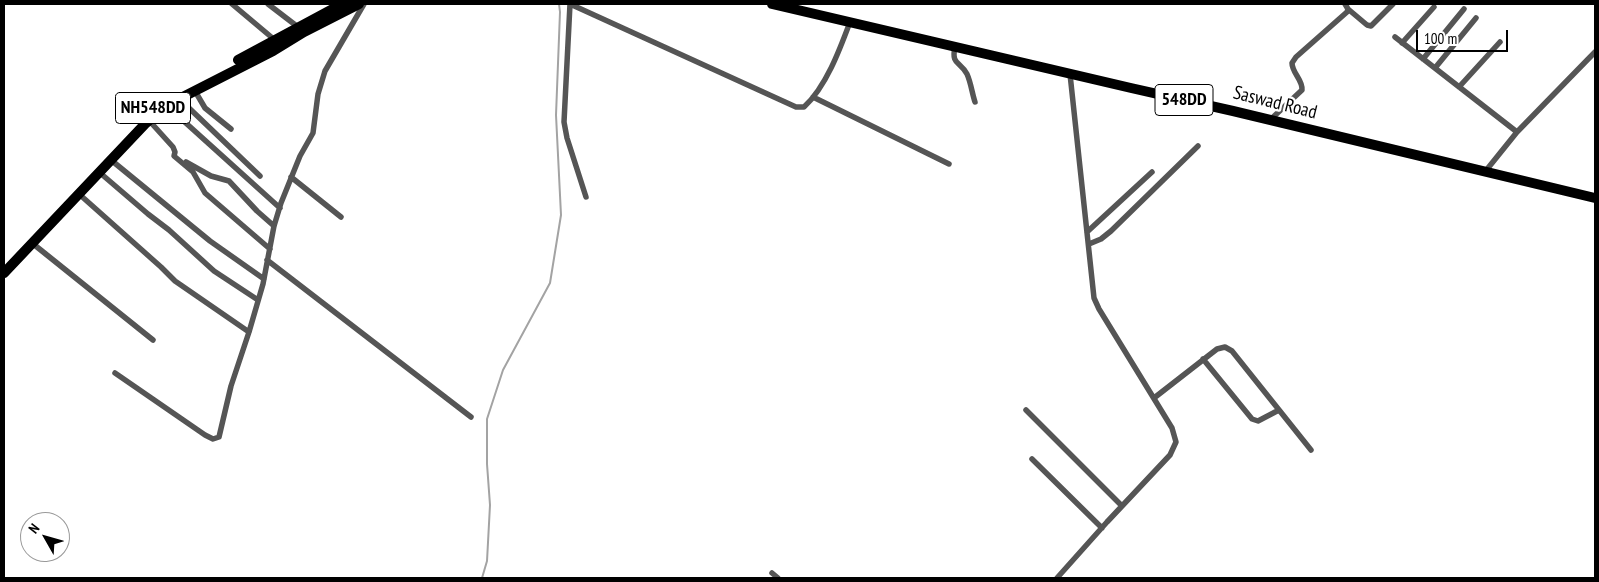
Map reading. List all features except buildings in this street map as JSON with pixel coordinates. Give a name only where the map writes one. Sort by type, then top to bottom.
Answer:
[{"type":"highway","name":"NH548DD","points":[[278,43],[298,27],[342,4]]},
{"type":"highway","name":"NH548DD","points":[[4,273],[111,160],[158,105],[278,43],[359,4]]},
{"type":"highway","name":"Saswad Road","points":[[772,4],[1595,198]]},
{"type":"highway","name":"NH548DD","points":[[4,264],[147,118],[218,75]]},
{"type":"street","points":[[232,4],[278,43]]},
{"type":"street","points":[[268,4],[298,27]]},
{"type":"street","points":[[114,373],[213,439],[219,437],[230,386],[249,332],[264,280],[274,226],[291,177],[313,133],[318,94],[325,71],[364,4]]},
{"type":"street","points":[[586,197],[567,138],[564,122],[570,4],[796,107],[804,107],[813,97],[836,57],[850,22]]},
{"type":"street","points":[[1346,6],[1367,25],[1371,26],[1393,4]]},
{"type":"street","points":[[1270,120],[1302,90],[1301,83],[1292,66],[1294,60],[1345,15],[1346,6]]},
{"type":"street","points":[[1402,43],[1434,6]]},
{"type":"street","points":[[1423,59],[1464,9]]},
{"type":"street","points":[[1435,68],[1476,18]]},
{"type":"street","points":[[1395,37],[1517,132]]},
{"type":"street","points":[[1459,87],[1500,42]]},
{"type":"street","points":[[956,47],[953,56],[954,60],[966,73],[975,102]]},
{"type":"street","points":[[1484,172],[1517,132],[1595,52]]},
{"type":"street","points":[[1057,578],[1170,455],[1176,442],[1172,428],[1094,298],[1070,74]]},
{"type":"street","points":[[195,90],[205,108],[231,129]]},
{"type":"street","points":[[813,97],[949,164]]},
{"type":"street","points":[[168,106],[280,208]]},
{"type":"street","points":[[177,114],[184,108],[188,108],[260,176]]},
{"type":"street","points":[[147,118],[185,162],[212,176],[229,181],[274,226]]},
{"type":"street","points":[[1089,244],[1101,239],[1111,231],[1198,146]]},
{"type":"street","points":[[175,152],[174,156],[193,172],[204,193],[270,249]]},
{"type":"street","points":[[111,160],[210,241],[264,280]]},
{"type":"street","points":[[99,172],[169,230],[214,271],[258,300]]},
{"type":"street","points":[[1087,232],[1152,172]]},
{"type":"street","points":[[291,177],[341,217]]},
{"type":"street","points":[[78,194],[173,279],[249,332]]},
{"type":"street","points":[[32,244],[153,340]]},
{"type":"street","points":[[267,260],[470,417]]},
{"type":"street","points":[[1154,398],[1216,349],[1225,347],[1232,351],[1311,450]]},
{"type":"street","points":[[1203,359],[1252,419],[1258,421],[1279,410]]},
{"type":"street","points":[[1026,410],[1122,506]]},
{"type":"street","points":[[1032,459],[1102,528]]},
{"type":"street","points":[[772,573],[778,578]]},
{"type":"waterway","points":[[482,578],[487,561],[490,505],[487,464],[487,419],[503,370],[550,283],[561,215],[556,115],[559,4]]}]
